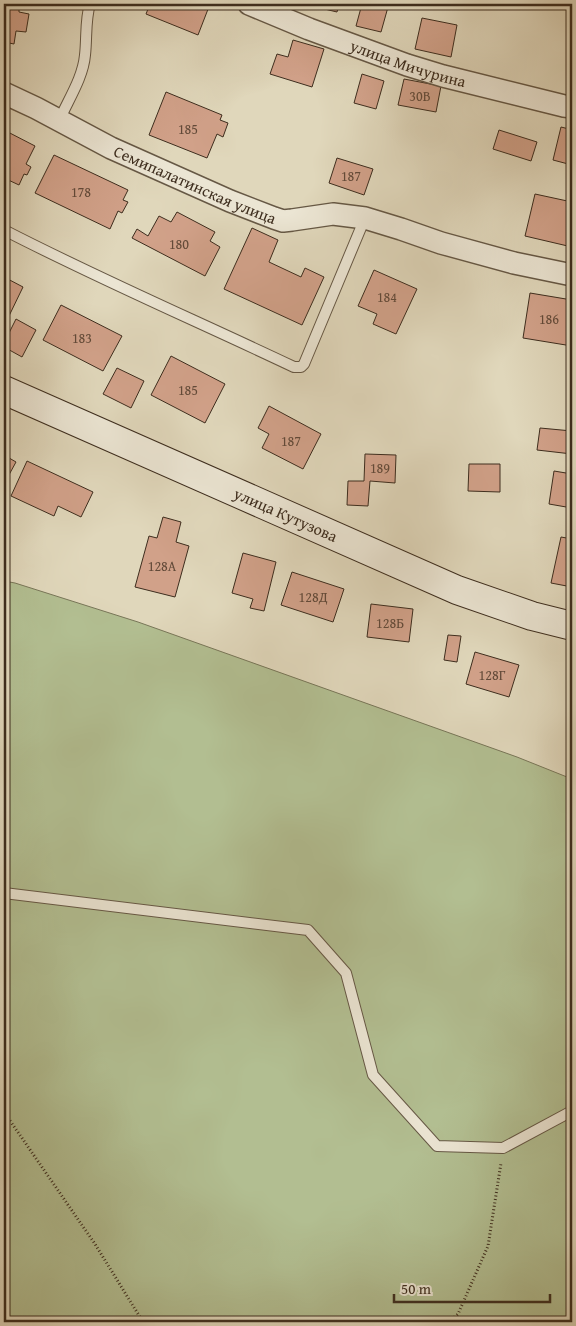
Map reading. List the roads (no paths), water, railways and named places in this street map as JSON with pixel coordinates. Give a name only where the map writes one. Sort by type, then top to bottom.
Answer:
[{"type":"main road","name":"улица Кутузова","points":[[4,390],[457,590],[532,616],[572,626]]},
{"type":"street","name":"улица Мичурина","points":[[249,4],[309,29],[406,65],[443,76],[572,107]]},
{"type":"street","name":"Семипалатинская улица","points":[[4,93],[111,148],[283,221],[333,214],[365,218],[441,243],[524,265],[572,275]]},
{"type":"lane","points":[[59,121],[83,68],[90,4]]},
{"type":"lane","points":[[4,230],[68,263],[298,368],[304,364],[365,218]]},
{"type":"lane","points":[[4,892],[308,930],[346,973],[373,1075],[436,1146],[503,1148],[572,1111]]}]
